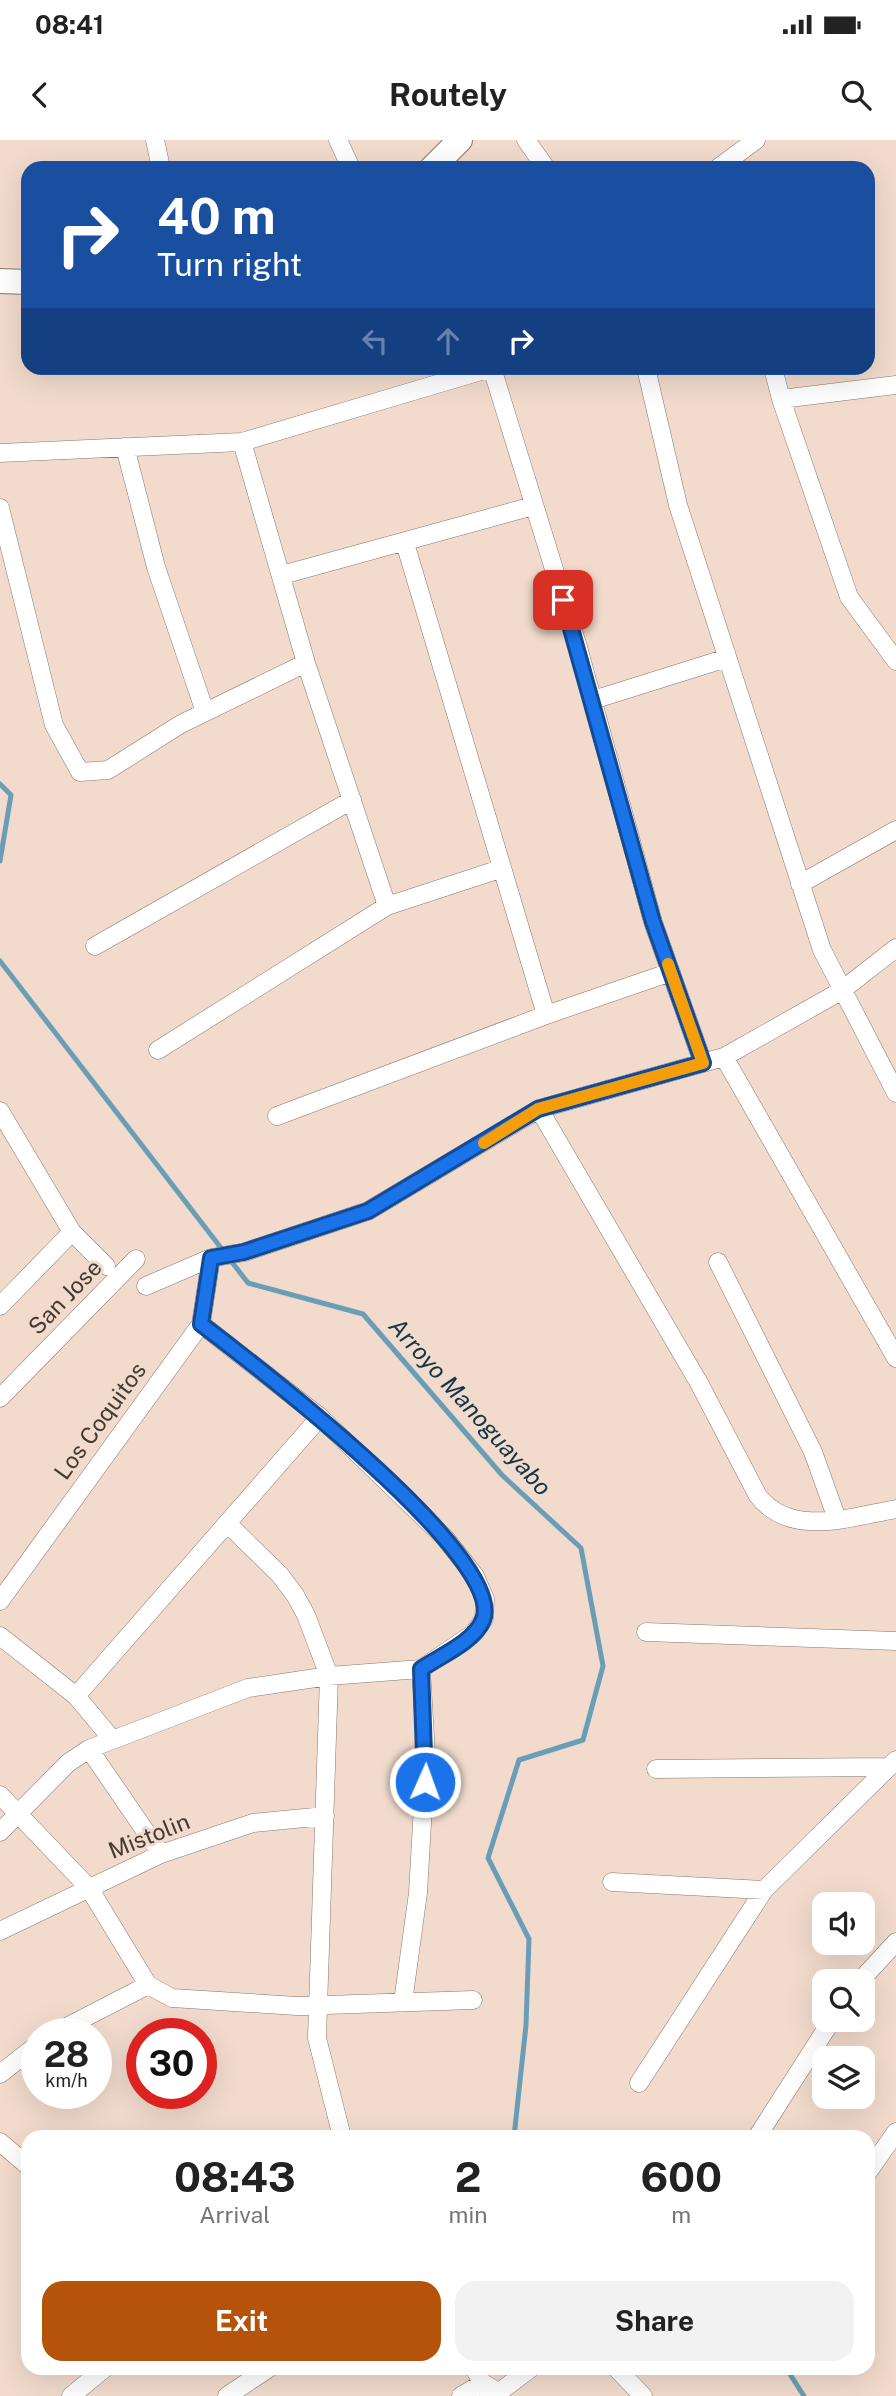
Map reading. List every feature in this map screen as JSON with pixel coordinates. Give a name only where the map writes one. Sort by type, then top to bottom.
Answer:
[{"type":"main road","points":[[439,161],[460,140]]},
{"type":"main road","points":[[0,281],[21,282]]},
{"type":"street","points":[[155,140],[160,161]]},
{"type":"street","points":[[338,140],[348,161]]},
{"type":"street","points":[[526,140],[541,161]]},
{"type":"street","points":[[732,161],[756,140]]},
{"type":"street","points":[[0,453],[242,442],[467,375]]},
{"type":"street","points":[[493,375],[593,700],[653,922],[703,1063]]},
{"type":"street","points":[[648,375],[678,505],[822,950],[896,1093]]},
{"type":"street","points":[[776,375],[781,400],[849,597],[896,661]]},
{"type":"street","points":[[781,400],[896,385]]},
{"type":"street","points":[[242,442],[306,663],[387,906]]},
{"type":"street","points":[[125,447],[156,567],[205,712]]},
{"type":"street","points":[[282,575],[533,506]]},
{"type":"street","points":[[0,508],[54,726],[80,772],[108,770],[205,712],[306,663]]},
{"type":"street","points":[[405,543],[500,869],[546,1015]]},
{"type":"street","points":[[593,700],[727,658]]},
{"type":"street","points":[[95,946],[352,800]]},
{"type":"street","points":[[800,884],[896,830]]},
{"type":"street","points":[[158,1050],[387,906],[500,869]]},
{"type":"street","points":[[146,1286],[211,1258],[244,1252],[368,1211],[538,1109],[724,1057],[841,991],[896,948]]},
{"type":"street","points":[[277,1116],[546,1015],[671,972]]},
{"type":"street","points":[[724,1057],[896,1358]]},
{"type":"street","points":[[538,1109],[692,1372],[768,1510],[783,1518],[806,1521],[837,1519],[896,1509]]},
{"type":"street","points":[[0,1111],[71,1234],[106,1266]]},
{"type":"street","points":[[0,1306],[71,1234]]},
{"type":"street","name":"Los Coquitos","points":[[0,1601],[201,1324],[211,1258]]},
{"type":"street","name":"San Jose","points":[[0,1398],[136,1259]]},
{"type":"street","points":[[718,1262],[813,1452],[837,1519]]},
{"type":"street","points":[[0,1832],[68,1763],[111,1739],[248,1688],[329,1676],[421,1669],[474,1633],[484,1619],[485,1599],[475,1576],[445,1538],[320,1417],[201,1324]]},
{"type":"street","points":[[76,1696],[320,1417]]},
{"type":"street","points":[[227,1523],[280,1575],[295,1595],[306,1615],[329,1676],[317,2038],[340,2130]]},
{"type":"street","points":[[646,1632],[896,1642]]},
{"type":"street","points":[[0,1636],[76,1696],[111,1739]]},
{"type":"street","points":[[403,2002],[418,1893],[426,1754],[421,1669]]},
{"type":"street","points":[[89,1749],[161,1854]]},
{"type":"street","points":[[656,1769],[891,1764]]},
{"type":"street","points":[[639,2083],[764,1890],[891,1764]]},
{"type":"street","points":[[0,1796],[89,1888],[148,1984],[172,1998],[318,2006],[473,2000]]},
{"type":"street","name":"Mistolin","points":[[0,1931],[161,1854],[253,1824],[325,1816]]},
{"type":"street","points":[[612,1882],[764,1890]]},
{"type":"street","points":[[871,1969],[896,1942]]},
{"type":"street","points":[[83,2018],[148,1984]]},
{"type":"street","points":[[761,2130],[824,2032]]},
{"type":"street","points":[[0,2074],[21,2058]]},
{"type":"street","points":[[875,2162],[896,2132]]},
{"type":"street","points":[[0,2143],[21,2160]]},
{"type":"street","points":[[71,2396],[96,2375]]},
{"type":"street","points":[[227,2396],[258,2375]]},
{"type":"street","points":[[461,2396],[482,2382],[496,2391],[502,2390],[522,2375]]},
{"type":"street","points":[[623,2375],[643,2396]]},
{"type":"waterway","name":"Arroyo Manoguayabo","points":[[0,784],[11,795],[0,861]]},
{"type":"waterway","name":"Arroyo Manoguayabo","points":[[0,961],[248,1283],[363,1314],[502,1475],[581,1548],[603,1666],[583,1740],[519,1760],[488,1858],[529,1939],[526,2025],[515,2130]]},
{"type":"waterway","name":"Arroyo Manoguayabo","points":[[790,2375],[804,2396]]},
{"type":"slow traffic","points":[[484,1143],[538,1109],[703,1063],[668,964]]},
{"type":"route","points":[[425,1782],[421,1669],[474,1633],[484,1619],[485,1599],[475,1576],[445,1538],[320,1417],[201,1324],[211,1258],[244,1252],[368,1211],[538,1109],[703,1063],[653,922],[563,600]]}]
